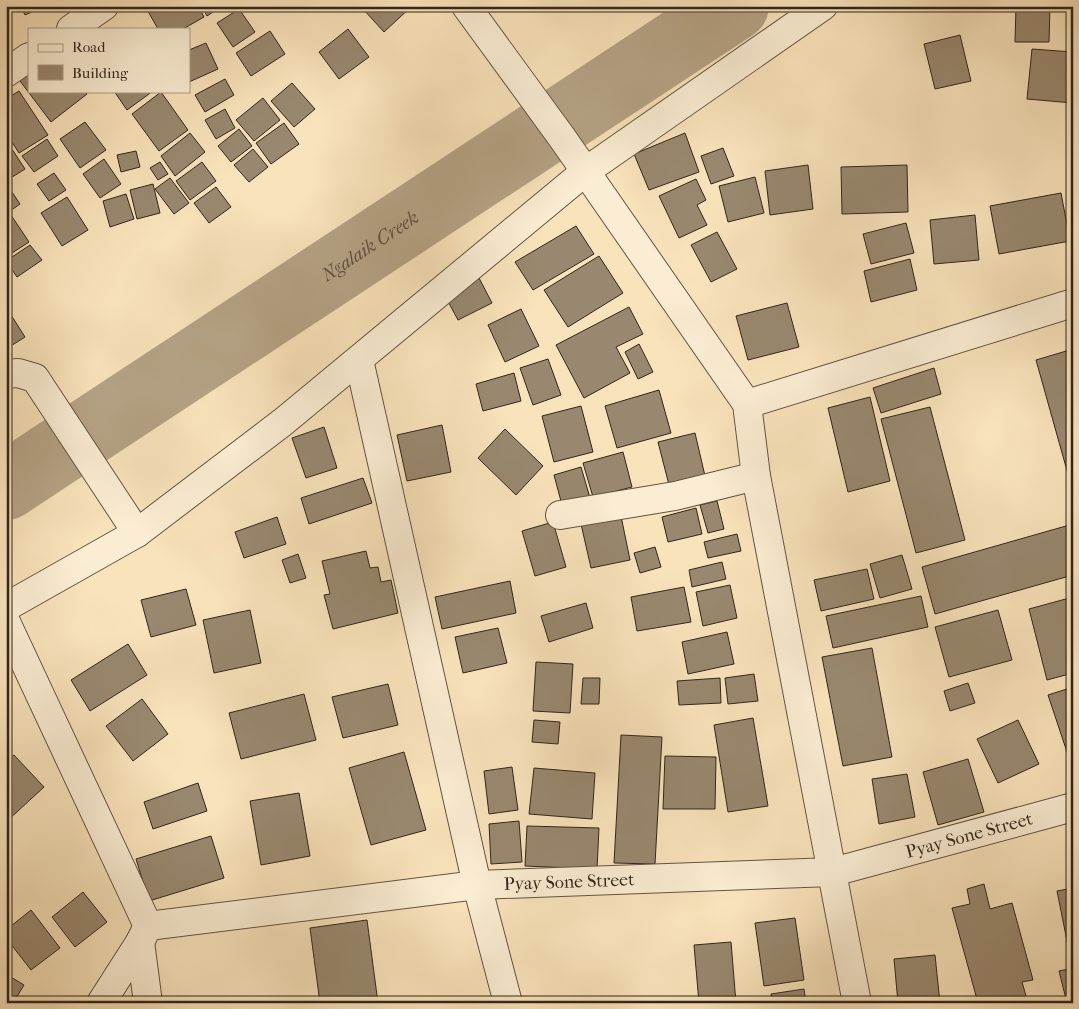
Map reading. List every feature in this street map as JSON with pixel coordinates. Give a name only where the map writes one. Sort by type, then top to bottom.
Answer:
[{"type":"street","points":[[72,28],[104,6]]},
{"type":"street","points":[[466,6],[586,171],[747,404],[756,476],[858,1003]]},
{"type":"street","points":[[6,607],[132,526],[283,422],[586,171],[823,6]]},
{"type":"street","points":[[6,73],[28,58]]},
{"type":"street","points":[[747,404],[1073,303]]},
{"type":"street","points":[[359,360],[477,886],[508,1003]]},
{"type":"street","points":[[6,374],[18,373],[35,378],[132,526]]},
{"type":"street","points":[[560,514],[676,496],[756,476]]},
{"type":"street","points":[[6,622],[144,934],[148,1003]]},
{"type":"street","name":"Pyay Sone Street","points":[[144,934],[477,886],[833,872],[1073,807]]},
{"type":"street","points":[[101,1003],[144,934]]},
{"type":"building","points":[[21,6],[45,6],[25,15]]},
{"type":"building","points":[[145,6],[198,6],[204,17],[185,28],[157,28]]},
{"type":"building","points":[[201,6],[218,6],[219,8],[207,16]]},
{"type":"building","points":[[366,6],[412,6],[384,32],[363,9]]},
{"type":"building","points":[[1016,6],[1050,6],[1049,42],[1015,42]]},
{"type":"building","points":[[239,9],[255,32],[233,47],[217,23]]},
{"type":"building","points":[[348,29],[369,57],[339,79],[319,52]]},
{"type":"building","points":[[270,31],[285,54],[251,76],[236,53]]},
{"type":"building","points":[[960,35],[971,81],[935,89],[924,44]]},
{"type":"building","points":[[206,43],[218,69],[190,82],[190,50]]},
{"type":"building","points":[[1032,49],[1073,52],[1073,103],[1027,99]]},
{"type":"building","points":[[28,69],[28,92],[17,77]]},
{"type":"building","points":[[225,79],[234,95],[205,112],[195,95]]},
{"type":"building","points":[[292,83],[315,109],[294,127],[271,101]]},
{"type":"building","points":[[19,91],[48,135],[19,153],[6,133],[6,99]]},
{"type":"building","points":[[28,92],[86,92],[87,94],[51,122]]},
{"type":"building","points":[[115,92],[152,92],[127,110]]},
{"type":"building","points":[[161,92],[188,130],[159,151],[132,114]]},
{"type":"building","points":[[263,98],[280,120],[254,141],[236,120]]},
{"type":"building","points":[[225,109],[235,128],[216,139],[205,120]]},
{"type":"building","points":[[85,122],[106,150],[80,168],[60,139]]},
{"type":"building","points":[[284,123],[299,144],[271,164],[256,143]]},
{"type":"building","points":[[239,129],[252,146],[231,162],[218,146]]},
{"type":"building","points":[[190,133],[205,152],[175,176],[161,156]]},
{"type":"building","points":[[685,133],[699,172],[649,190],[634,154]]},
{"type":"building","points":[[47,139],[58,156],[34,172],[22,156]]},
{"type":"building","points":[[6,140],[25,169],[9,179],[6,175]]},
{"type":"building","points":[[723,148],[734,176],[711,184],[701,156]]},
{"type":"building","points":[[253,149],[268,167],[249,182],[234,165]]},
{"type":"building","points":[[136,151],[140,167],[121,172],[117,155]]},
{"type":"building","points":[[104,159],[121,184],[100,198],[83,174]]},
{"type":"building","points":[[160,162],[168,174],[158,180],[150,168]]},
{"type":"building","points":[[202,162],[216,181],[190,200],[176,181]]},
{"type":"building","points":[[808,165],[813,209],[770,215],[765,171]]},
{"type":"building","points":[[907,165],[908,212],[842,214],[841,167]]},
{"type":"building","points":[[54,173],[66,190],[49,201],[37,184]]},
{"type":"building","points":[[755,177],[764,213],[728,222],[719,186]]},
{"type":"building","points":[[170,178],[189,203],[174,214],[155,189]]},
{"type":"building","points":[[696,179],[706,200],[697,205],[707,225],[679,238],[659,196]]},
{"type":"building","points":[[153,184],[160,213],[137,219],[130,190]]},
{"type":"building","points":[[8,186],[20,204],[6,214],[6,188]]},
{"type":"building","points":[[216,187],[231,207],[209,223],[194,203]]},
{"type":"building","points":[[1061,193],[1070,241],[999,254],[990,206]]},
{"type":"building","points":[[126,194],[134,219],[110,227],[103,201]]},
{"type":"building","points":[[67,197],[88,230],[62,246],[41,213]]},
{"type":"building","points":[[11,215],[29,242],[6,257],[6,219]]},
{"type":"building","points":[[975,215],[979,260],[934,264],[930,220]]},
{"type":"building","points":[[906,223],[914,253],[871,264],[863,234]]},
{"type":"building","points":[[576,226],[594,254],[533,290],[515,262]]},
{"type":"building","points":[[717,232],[737,269],[711,282],[691,245]]},
{"type":"building","points":[[30,245],[42,260],[17,277],[6,261]]},
{"type":"building","points":[[599,256],[623,293],[568,327],[544,290]]},
{"type":"building","points":[[910,259],[917,290],[871,302],[864,271]]},
{"type":"building","points":[[478,276],[492,303],[458,320],[444,294]]},
{"type":"building","points":[[787,303],[799,347],[748,360],[736,316]]},
{"type":"building","points":[[6,307],[25,337],[6,349]]},
{"type":"building","points":[[629,307],[643,334],[616,347],[630,373],[584,398],[556,345]]},
{"type":"building","points":[[521,309],[539,346],[505,362],[488,325]]},
{"type":"building","points":[[639,344],[653,372],[638,379],[625,352]]},
{"type":"building","points":[[1073,349],[1073,492],[1036,360]]},
{"type":"building","points":[[548,359],[561,395],[533,405],[520,368]]},
{"type":"building","points":[[934,368],[941,394],[881,413],[873,388]]},
{"type":"building","points":[[514,373],[521,401],[483,411],[476,384]]},
{"type":"building","points":[[659,390],[671,433],[617,448],[605,406]]},
{"type":"building","points":[[870,397],[890,481],[848,492],[828,408]]},
{"type":"building","points":[[581,406],[593,452],[554,462],[542,416]]},
{"type":"building","points":[[930,407],[965,540],[916,553],[881,419]]},
{"type":"building","points":[[442,425],[451,472],[407,481],[397,435]]},
{"type":"building","points":[[324,427],[337,468],[306,478],[292,438]]},
{"type":"building","points":[[505,429],[543,466],[516,495],[478,458]]},
{"type":"building","points":[[695,433],[705,476],[669,485],[658,442]]},
{"type":"building","points":[[623,452],[632,487],[593,497],[583,463]]},
{"type":"building","points":[[581,467],[590,498],[562,505],[554,475]]},
{"type":"building","points":[[363,478],[372,503],[309,524],[301,498]]},
{"type":"building","points":[[717,501],[724,529],[708,533],[700,505]]},
{"type":"building","points":[[696,508],[702,534],[668,542],[662,517]]},
{"type":"building","points":[[621,516],[630,560],[591,568],[581,524]]},
{"type":"building","points":[[277,517],[286,544],[244,558],[235,532]]},
{"type":"building","points":[[553,522],[566,567],[535,576],[522,531]]},
{"type":"building","points":[[1073,524],[1073,575],[935,614],[922,567]]},
{"type":"building","points":[[737,534],[741,551],[708,558],[704,542]]},
{"type":"building","points":[[655,547],[661,567],[640,573],[634,553]]},
{"type":"building","points":[[366,551],[370,568],[378,567],[381,582],[391,580],[398,613],[333,629],[324,595],[330,594],[322,561]]},
{"type":"building","points":[[298,554],[306,578],[290,583],[282,560]]},
{"type":"building","points":[[902,555],[912,589],[880,598],[870,564]]},
{"type":"building","points":[[722,562],[726,579],[692,587],[689,570]]},
{"type":"building","points":[[867,569],[874,599],[821,611],[814,580]]},
{"type":"building","points":[[510,581],[516,613],[442,629],[435,597]]},
{"type":"building","points":[[730,585],[737,618],[703,626],[696,592]]},
{"type":"building","points":[[684,587],[691,622],[637,631],[631,597]]},
{"type":"building","points":[[186,589],[196,625],[151,637],[141,600]]},
{"type":"building","points":[[921,596],[928,627],[833,648],[826,616]]},
{"type":"building","points":[[1073,597],[1073,673],[1047,680],[1029,609]]},
{"type":"building","points":[[586,603],[593,628],[549,642],[541,616]]},
{"type":"building","points":[[250,610],[261,663],[214,673],[203,620]]},
{"type":"building","points":[[998,610],[1012,660],[949,677],[935,627]]},
{"type":"building","points":[[498,628],[507,663],[463,673],[455,637]]},
{"type":"building","points":[[727,632],[734,664],[688,674],[682,642]]},
{"type":"building","points":[[128,644],[147,675],[90,711],[71,680]]},
{"type":"building","points":[[872,648],[892,757],[843,766],[822,657]]},
{"type":"building","points":[[536,662],[573,664],[570,713],[533,711]]},
{"type":"building","points":[[754,674],[758,701],[728,704],[725,678]]},
{"type":"building","points":[[583,678],[600,678],[599,704],[581,704]]},
{"type":"building","points":[[720,678],[721,703],[679,705],[677,681]]},
{"type":"building","points":[[968,683],[975,703],[950,711],[944,691]]},
{"type":"building","points":[[388,684],[398,725],[343,738],[332,697]]},
{"type":"building","points":[[1073,687],[1073,757],[1069,758],[1048,695]]},
{"type":"building","points":[[304,694],[316,740],[241,759],[229,713]]},
{"type":"building","points":[[142,699],[168,734],[133,761],[106,726]]},
{"type":"building","points":[[753,718],[768,806],[728,812],[714,725]]},
{"type":"building","points":[[534,720],[560,722],[558,744],[532,742]]},
{"type":"building","points":[[1018,720],[1039,764],[998,783],[977,739]]},
{"type":"building","points":[[621,735],[662,737],[655,864],[614,863]]},
{"type":"building","points":[[404,752],[426,830],[371,845],[349,768]]},
{"type":"building","points":[[14,755],[44,787],[6,822],[6,762]]},
{"type":"building","points":[[665,756],[716,757],[715,809],[663,809]]},
{"type":"building","points":[[968,759],[984,812],[938,825],[923,772]]},
{"type":"building","points":[[512,767],[518,810],[489,814],[484,771]]},
{"type":"building","points":[[534,768],[595,773],[592,819],[529,814]]},
{"type":"building","points":[[907,774],[915,817],[879,824],[872,779]]},
{"type":"building","points":[[198,783],[207,811],[153,829],[144,802]]},
{"type":"building","points":[[299,793],[310,856],[261,865],[250,801]]},
{"type":"building","points":[[519,821],[522,862],[491,864],[489,824]]},
{"type":"building","points":[[527,826],[599,828],[597,869],[525,866]]},
{"type":"building","points":[[211,836],[224,878],[149,901],[136,859]]},
{"type":"building","points":[[984,884],[990,909],[1012,903],[1033,980],[1022,982],[1028,1003],[994,1003],[993,999],[978,1003],[952,908],[970,904],[967,889]]},
{"type":"building","points":[[1073,888],[1073,945],[1068,946],[1057,891]]},
{"type":"building","points":[[83,892],[107,922],[75,947],[52,917]]},
{"type":"building","points":[[31,910],[60,948],[31,970],[6,938],[6,930]]},
{"type":"building","points":[[795,918],[804,980],[764,986],[755,923]]},
{"type":"building","points":[[367,920],[378,1003],[320,1003],[310,928]]},
{"type":"building","points":[[731,942],[736,1003],[699,1003],[694,945]]},
{"type":"building","points":[[935,955],[940,1003],[898,1003],[894,959]]},
{"type":"building","points":[[1073,968],[1073,1003],[1067,1003],[1059,971]]},
{"type":"building","points":[[6,974],[24,985],[13,1003],[6,1003]]},
{"type":"building","points":[[804,989],[806,1003],[772,1003],[771,994]]},
{"type":"waterway","name":"Ngalaik Creek","points":[[6,486],[735,6]]}]
